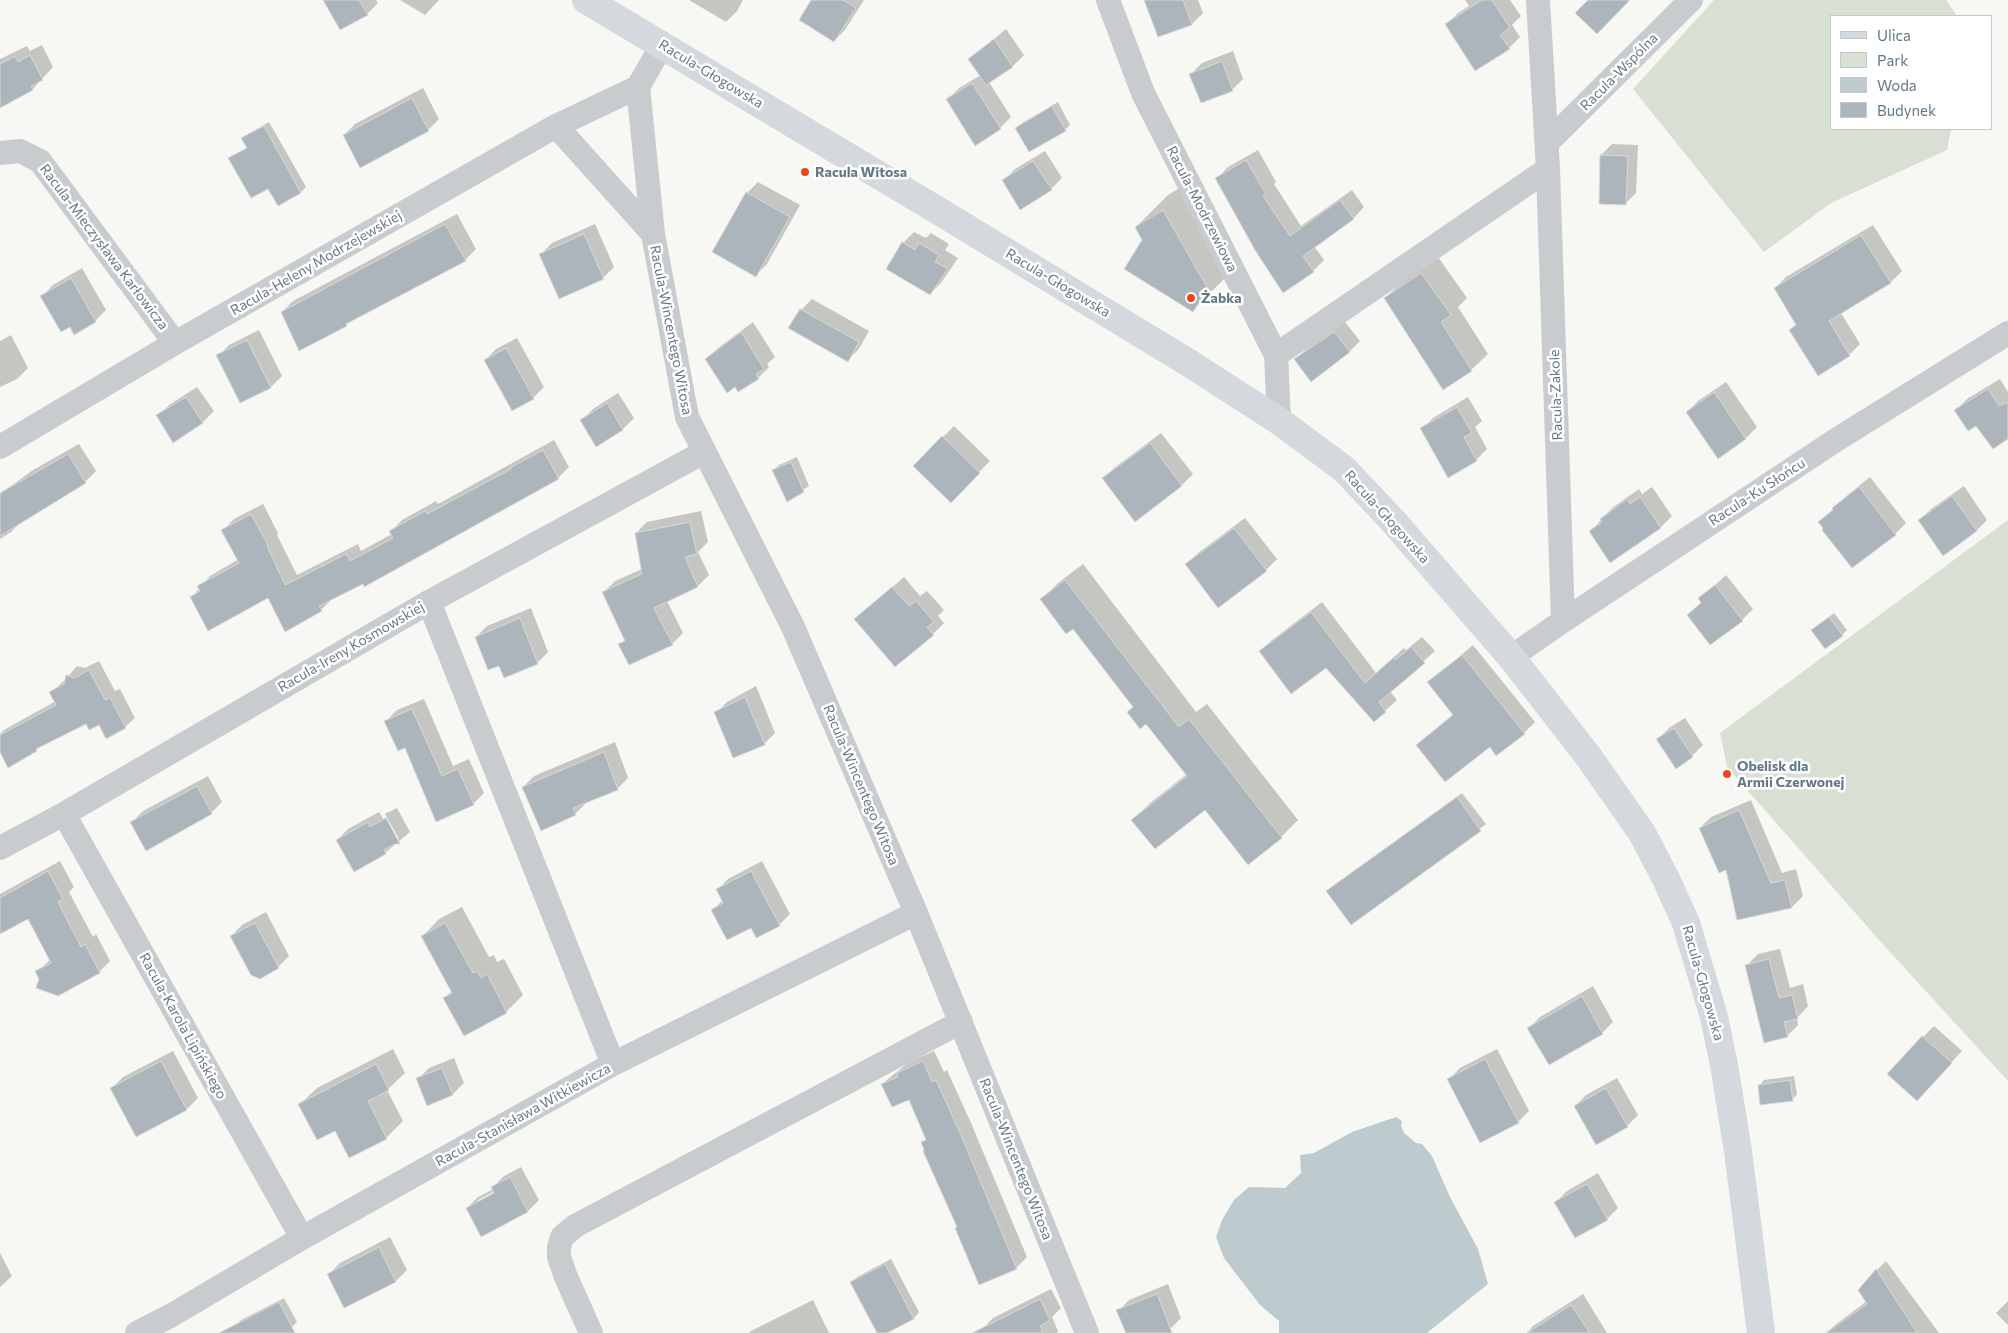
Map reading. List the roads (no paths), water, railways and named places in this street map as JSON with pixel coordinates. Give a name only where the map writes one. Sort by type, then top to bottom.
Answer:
[{"type":"street","name":"Racula-Głogowska","points":[[586,0],[1163,347],[1279,421],[1344,469],[1398,526],[1511,657],[1588,756],[1642,833],[1686,923],[1714,1017],[1724,1065],[1738,1151],[1761,1333]]},
{"type":"street","name":"Racula-Modrzewiowa","points":[[1108,0],[1143,94],[1276,355],[1279,421]]},
{"type":"street","name":"Racula-Zakole","points":[[1538,0],[1547,143],[1563,620]]},
{"type":"street","name":"Racula-Wspólna","points":[[1547,143],[1691,0]]},
{"type":"street","points":[[638,87],[662,45]]},
{"type":"street","name":"Racula-Heleny Modrzejewskiej","points":[[0,448],[175,343],[556,126],[638,87]]},
{"type":"street","name":"Racula-Wincentego Witosa","points":[[638,87],[653,234],[687,417],[793,627],[916,913],[1087,1333]]},
{"type":"street","name":"Racula-Wincentego Witosa","points":[[556,126],[653,234]]},
{"type":"street","name":"Racula-Mieczysława Karłowicza","points":[[0,154],[20,152],[40,161],[175,343]]},
{"type":"street","points":[[1276,355],[1548,169]]},
{"type":"street","name":"Racula-Ku Słońcu","points":[[1511,657],[1563,620],[1836,440],[2008,333]]},
{"type":"street","name":"Racula-Ireny Kosmowskiej","points":[[0,848],[64,814],[428,602],[704,452]]},
{"type":"street","points":[[428,602],[613,1064]]},
{"type":"street","name":"Racula-Karola Lipińskiego","points":[[64,814],[302,1238]]},
{"type":"street","name":"Racula-Stanisława Witkiewicza","points":[[137,1333],[172,1315],[302,1238],[613,1064],[916,913]]},
{"type":"street","points":[[590,1333],[559,1257],[562,1237],[575,1226],[960,1022]]},
{"type":"water","points":[[1396,1117],[1402,1121],[1401,1126],[1404,1133],[1416,1143],[1422,1144],[1432,1156],[1450,1197],[1478,1249],[1488,1284],[1427,1333],[1279,1333],[1279,1321],[1260,1305],[1224,1258],[1216,1237],[1222,1220],[1234,1200],[1249,1187],[1285,1188],[1301,1173],[1300,1155],[1314,1153],[1352,1132]]},
{"type":"place","name":"Racula Witosa","points":[[805,172]]},
{"type":"place","name":"Żabka","points":[[1191,298]]},
{"type":"place","name":"Obelisk dla Armii Czerwonej","points":[[1727,774]]}]
